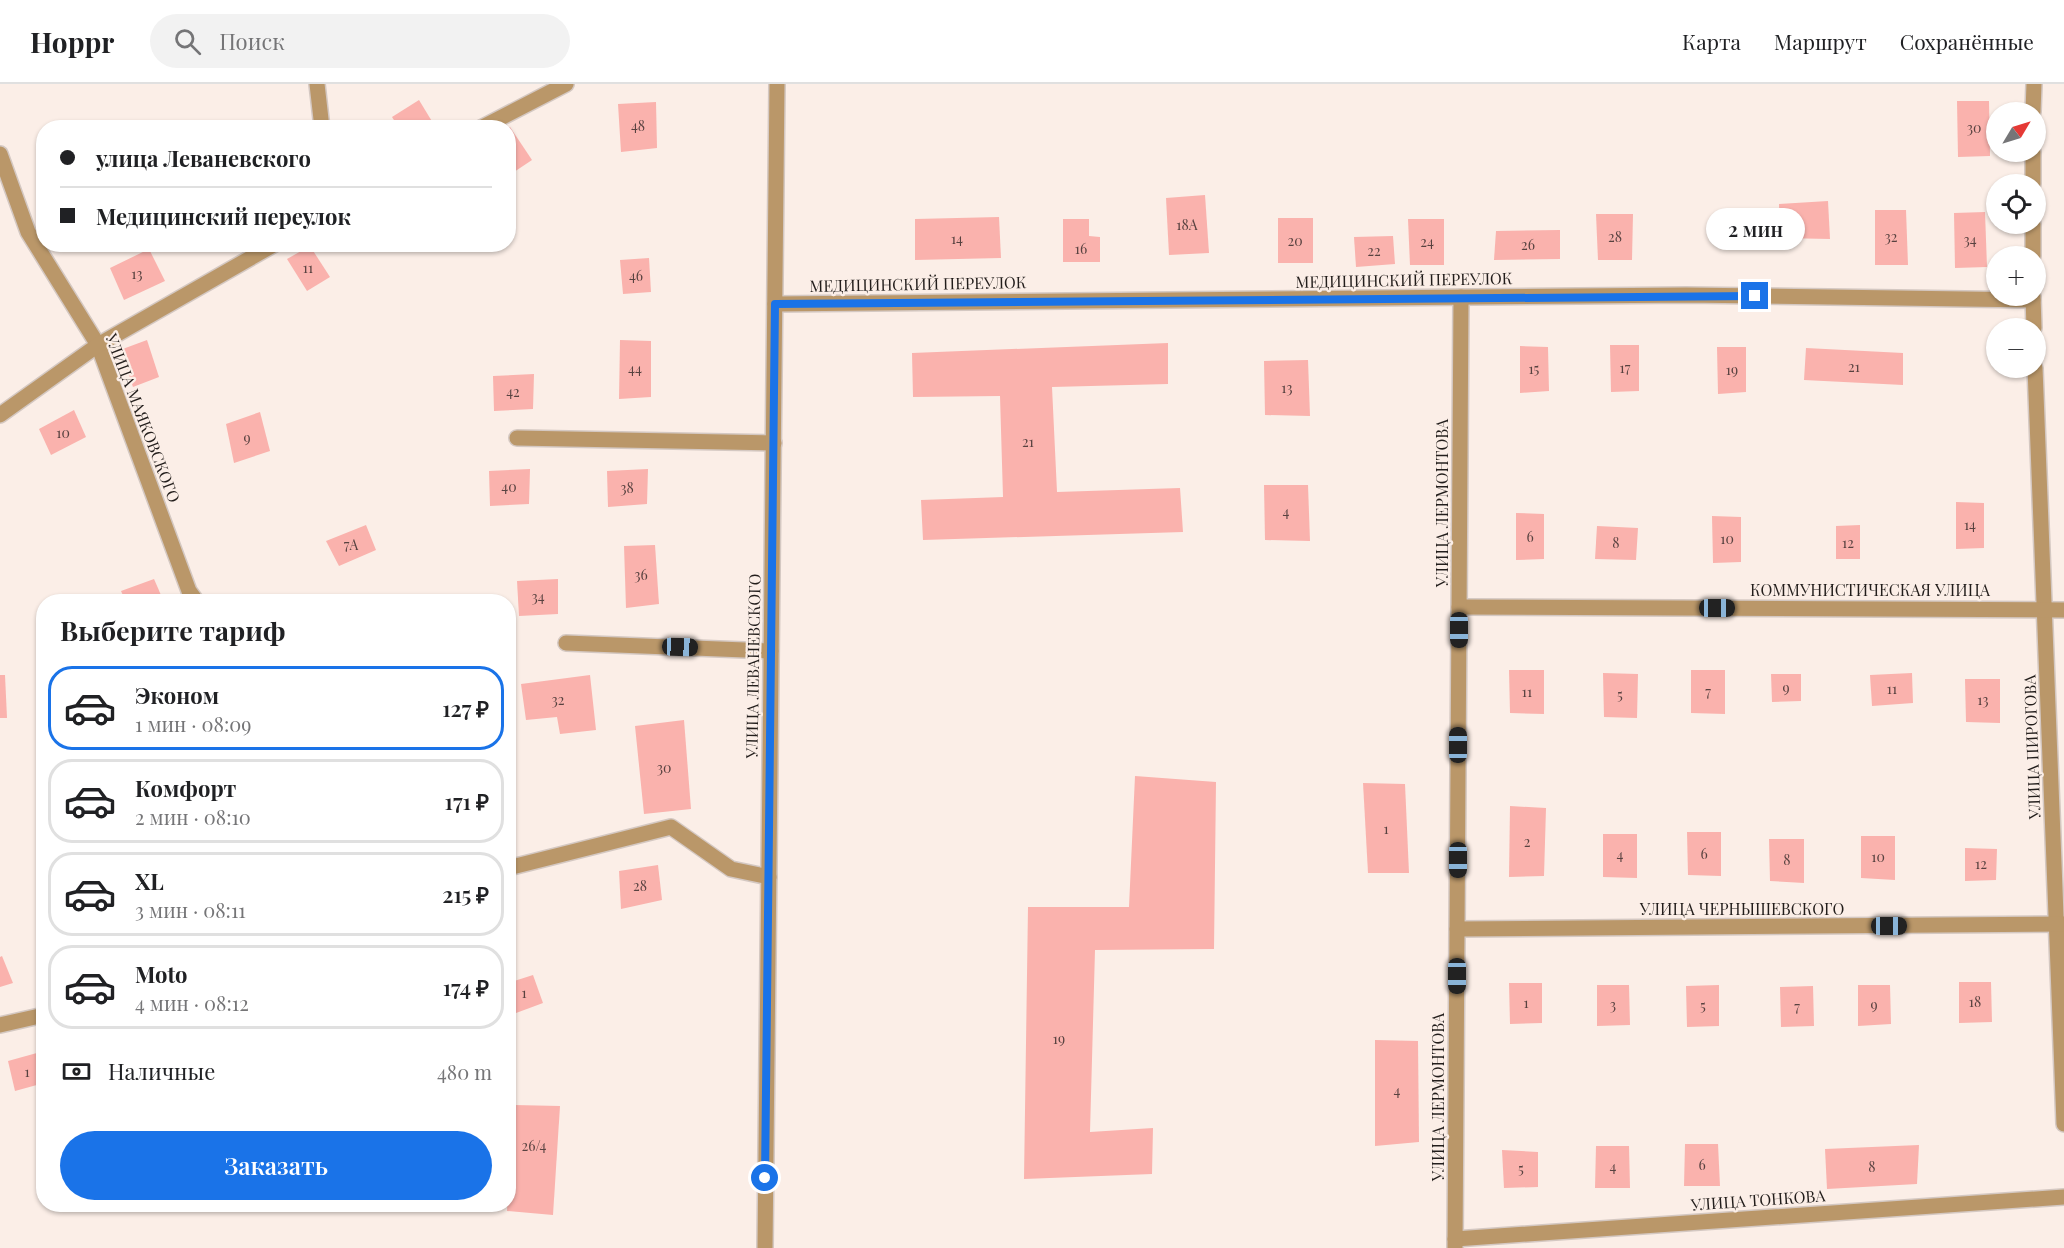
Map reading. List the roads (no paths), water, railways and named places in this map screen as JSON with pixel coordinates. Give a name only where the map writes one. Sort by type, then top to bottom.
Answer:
[{"type":"street","points":[[318,84],[321,120]]},
{"type":"street","points":[[496,120],[566,84]]},
{"type":"street","name":"УЛИЦА ЛЕВАНЕВСКОГО","points":[[765,1248],[777,84]]},
{"type":"street","points":[[2033,102],[2034,84]]},
{"type":"street","name":"УЛИЦА МАЯКОВСКОГО","points":[[0,154],[28,232],[36,245]]},
{"type":"street","name":"УЛИЦА МАЯКОВСКОГО","points":[[40,252],[98,345],[191,594]]},
{"type":"street","points":[[0,415],[98,345],[261,252]]},
{"type":"street","name":"МЕДИЦИНСКИЙ ПЕРЕУЛОК","points":[[775,304],[1686,295],[1986,298]]},
{"type":"street","name":"УЛИЦА ЛЕРМОНТОВА","points":[[1455,1244],[1461,297]]},
{"type":"street","name":"УЛИЦА ПИРОГОВА","points":[[2035,378],[2060,924],[2064,1124]]},
{"type":"street","points":[[517,438],[774,443]]},
{"type":"street","name":"КОММУНИСТИЧЕСКАЯ УЛИЦА","points":[[1459,607],[2064,610]]},
{"type":"street","points":[[566,643],[771,651]]},
{"type":"street","points":[[516,866],[671,827],[731,869],[769,877]]},
{"type":"street","name":"УЛИЦА ЧЕРНЫШЕВСКОГО","points":[[1457,929],[2060,924]]},
{"type":"street","points":[[0,1025],[36,1017]]},
{"type":"street","name":"УЛИЦА ТОНКОВА","points":[[1455,1244],[2064,1197]]}]
